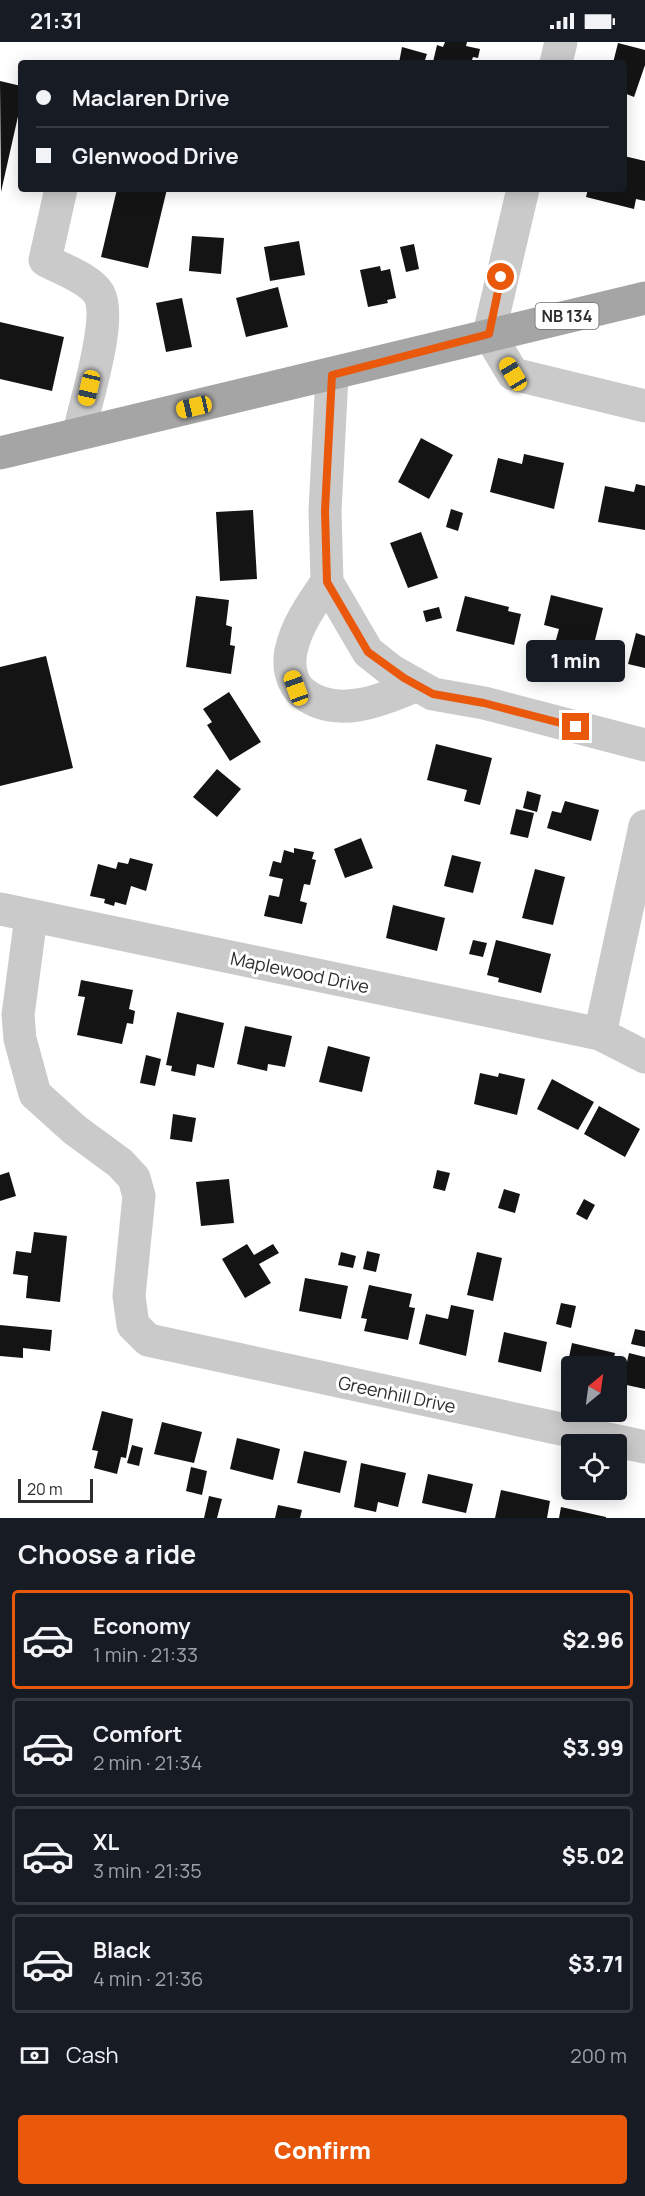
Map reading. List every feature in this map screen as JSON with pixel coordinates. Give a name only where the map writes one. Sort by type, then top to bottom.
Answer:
[{"type":"main road","name":"NB 134","points":[[0,453],[645,298]]},
{"type":"street","points":[[557,60],[561,42]]},
{"type":"street","points":[[60,192],[45,260],[90,284],[99,295],[105,319],[79,433]]},
{"type":"street","points":[[522,192],[489,334],[513,374],[645,406]]},
{"type":"street","points":[[332,375],[325,511],[327,582],[368,652],[415,686],[433,694],[484,703],[645,745]]},
{"type":"street","points":[[327,582],[313,603],[291,650],[292,677],[296,688],[325,706],[349,706],[389,698],[415,686]]},
{"type":"street","points":[[600,1034],[645,826]]},
{"type":"street","name":"Maplewood Drive","points":[[15,913],[600,1034],[645,1057]]},
{"type":"street","name":"Greenhill Drive","points":[[15,913],[20,1039],[35,1094],[75,1130],[120,1163],[135,1178],[140,1196],[129,1296],[133,1325],[148,1340],[645,1447]]},
{"type":"building","points":[[445,42],[467,42],[466,46],[480,49],[478,58],[473,57],[472,60],[433,60],[437,45],[443,47]]},
{"type":"building","points":[[618,43],[645,50],[645,65],[634,97],[627,94],[627,60],[614,60]]},
{"type":"building","points":[[402,47],[427,54],[425,60],[400,60]]},
{"type":"building","points":[[0,81],[18,85],[18,116],[1,192]]},
{"type":"building","points":[[627,157],[645,161],[645,201],[636,199],[634,209],[586,197],[587,192],[627,192]]},
{"type":"building","points":[[116,192],[166,192],[148,268],[101,257]]},
{"type":"building","points":[[192,236],[224,238],[221,274],[189,271]]},
{"type":"building","points":[[299,241],[305,275],[270,281],[264,247]]},
{"type":"building","points":[[414,244],[419,269],[406,272],[400,247]]},
{"type":"building","points":[[380,266],[381,271],[390,269],[396,298],[387,300],[388,303],[368,307],[360,270]]},
{"type":"building","points":[[278,287],[288,327],[246,337],[236,298]]},
{"type":"building","points":[[182,298],[192,347],[166,352],[156,303]]},
{"type":"building","points":[[0,322],[64,337],[52,391],[0,379]]},
{"type":"building","points":[[421,438],[453,455],[429,499],[398,482]]},
{"type":"building","points":[[524,454],[564,463],[554,509],[490,492],[498,458],[522,464]]},
{"type":"building","points":[[636,484],[645,486],[645,530],[598,522],[605,486],[634,492]]},
{"type":"building","points":[[451,509],[463,513],[458,531],[446,527]]},
{"type":"building","points":[[253,510],[257,579],[220,581],[216,512]]},
{"type":"building","points":[[421,532],[438,578],[408,588],[390,543]]},
{"type":"building","points":[[551,595],[603,608],[591,656],[554,647],[559,629],[544,625]]},
{"type":"building","points":[[196,596],[229,600],[226,625],[232,627],[230,645],[235,646],[231,674],[186,667]]},
{"type":"building","points":[[465,596],[509,607],[508,611],[521,614],[514,645],[456,631]]},
{"type":"building","points":[[439,607],[442,618],[426,622],[423,611]]},
{"type":"building","points":[[636,633],[645,636],[645,668],[628,664]]},
{"type":"building","points":[[46,656],[73,768],[0,786],[0,667]]},
{"type":"building","points":[[229,692],[261,742],[230,761],[207,725],[212,722],[203,709]]},
{"type":"building","points":[[436,744],[492,758],[480,805],[464,801],[467,790],[427,780]]},
{"type":"building","points":[[217,769],[241,789],[217,817],[193,797]]},
{"type":"building","points":[[527,791],[541,795],[537,812],[523,808]]},
{"type":"building","points":[[565,801],[599,810],[591,841],[547,828],[552,811],[561,813]]},
{"type":"building","points":[[516,809],[534,813],[528,838],[510,834]]},
{"type":"building","points":[[361,838],[373,868],[345,878],[334,849]]},
{"type":"building","points":[[294,848],[314,852],[312,859],[316,860],[310,885],[304,884],[300,901],[307,903],[302,924],[264,916],[269,895],[279,897],[283,879],[269,876],[273,861],[281,863],[284,850],[294,853]]},
{"type":"building","points":[[452,855],[481,862],[473,893],[444,886]]},
{"type":"building","points":[[130,858],[153,864],[146,891],[131,886],[126,905],[115,902],[114,906],[104,903],[105,899],[90,896],[98,864],[116,869],[118,862],[128,864]]},
{"type":"building","points":[[535,869],[565,877],[553,925],[522,918]]},
{"type":"building","points":[[393,905],[445,918],[437,951],[386,938]]},
{"type":"building","points":[[473,940],[487,943],[483,957],[469,954]]},
{"type":"building","points":[[496,940],[551,954],[541,993],[498,982],[499,978],[487,975]]},
{"type":"building","points":[[81,980],[133,990],[129,1009],[135,1011],[133,1024],[127,1023],[122,1044],[77,1035],[85,997],[78,996]]},
{"type":"building","points":[[177,1012],[224,1023],[214,1068],[197,1064],[195,1076],[171,1071],[172,1066],[166,1065]]},
{"type":"building","points":[[245,1026],[292,1036],[285,1067],[268,1064],[267,1071],[237,1064]]},
{"type":"building","points":[[328,1046],[370,1057],[362,1092],[319,1082]]},
{"type":"building","points":[[146,1055],[161,1059],[155,1086],[140,1083]]},
{"type":"building","points":[[480,1073],[498,1077],[499,1073],[525,1079],[517,1115],[474,1104]]},
{"type":"building","points":[[552,1079],[594,1102],[578,1130],[537,1109]]},
{"type":"building","points":[[599,1106],[640,1129],[625,1157],[584,1134]]},
{"type":"building","points":[[173,1114],[196,1118],[192,1142],[170,1139]]},
{"type":"building","points":[[437,1170],[450,1173],[445,1191],[433,1188]]},
{"type":"building","points":[[9,1172],[16,1196],[0,1201],[0,1175]]},
{"type":"building","points":[[229,1179],[234,1223],[201,1226],[196,1182]]},
{"type":"building","points":[[504,1189],[520,1194],[515,1213],[498,1208]]},
{"type":"building","points":[[584,1199],[595,1205],[587,1220],[576,1214]]},
{"type":"building","points":[[34,1232],[67,1236],[60,1302],[26,1298],[28,1276],[13,1274],[16,1251],[31,1253]]},
{"type":"building","points":[[247,1244],[254,1255],[273,1244],[279,1253],[259,1264],[271,1283],[245,1298],[222,1259]]},
{"type":"building","points":[[367,1251],[380,1254],[376,1272],[363,1269]]},
{"type":"building","points":[[341,1252],[356,1256],[353,1268],[338,1265]]},
{"type":"building","points":[[477,1252],[502,1258],[493,1301],[467,1295]]},
{"type":"building","points":[[305,1278],[348,1286],[341,1319],[299,1311]]},
{"type":"building","points":[[369,1285],[412,1294],[409,1307],[415,1308],[408,1340],[364,1331],[367,1319],[361,1318]]},
{"type":"building","points":[[561,1303],[576,1306],[571,1328],[556,1324]]},
{"type":"building","points":[[451,1305],[474,1310],[466,1356],[419,1344],[426,1314],[448,1319]]},
{"type":"building","points":[[0,1325],[52,1330],[50,1351],[23,1348],[23,1358],[0,1356]]},
{"type":"building","points":[[635,1329],[645,1331],[645,1347],[631,1344]]},
{"type":"building","points":[[504,1332],[547,1342],[541,1372],[498,1362]]},
{"type":"building","points":[[572,1343],[615,1353],[614,1356],[569,1356]]},
{"type":"building","points":[[629,1353],[645,1357],[645,1389],[627,1385]]},
{"type":"building","points":[[102,1411],[133,1419],[126,1458],[121,1457],[117,1474],[94,1468],[98,1451],[92,1450]]},
{"type":"building","points":[[162,1422],[202,1432],[194,1463],[154,1454]]},
{"type":"building","points":[[237,1438],[280,1449],[273,1480],[230,1469]]},
{"type":"building","points":[[132,1445],[143,1448],[139,1466],[127,1463]]},
{"type":"building","points":[[304,1451],[347,1461],[340,1493],[297,1483]]},
{"type":"building","points":[[361,1463],[406,1473],[398,1507],[378,1502],[376,1512],[354,1507]]},
{"type":"building","points":[[191,1467],[207,1471],[202,1495],[186,1491]]},
{"type":"building","points":[[428,1474],[473,1484],[466,1513],[422,1503]]},
{"type":"building","points":[[501,1490],[550,1501],[547,1518],[495,1518]]},
{"type":"building","points":[[209,1496],[222,1499],[217,1518],[204,1518]]},
{"type":"building","points":[[278,1505],[302,1510],[300,1518],[275,1518]]},
{"type":"building","points":[[561,1507],[606,1517],[606,1518],[559,1518]]},
{"type":"route","points":[[501,277],[489,334],[332,375],[325,511],[327,582],[340,609],[368,652],[415,686],[433,694],[484,703],[576,727]]}]
